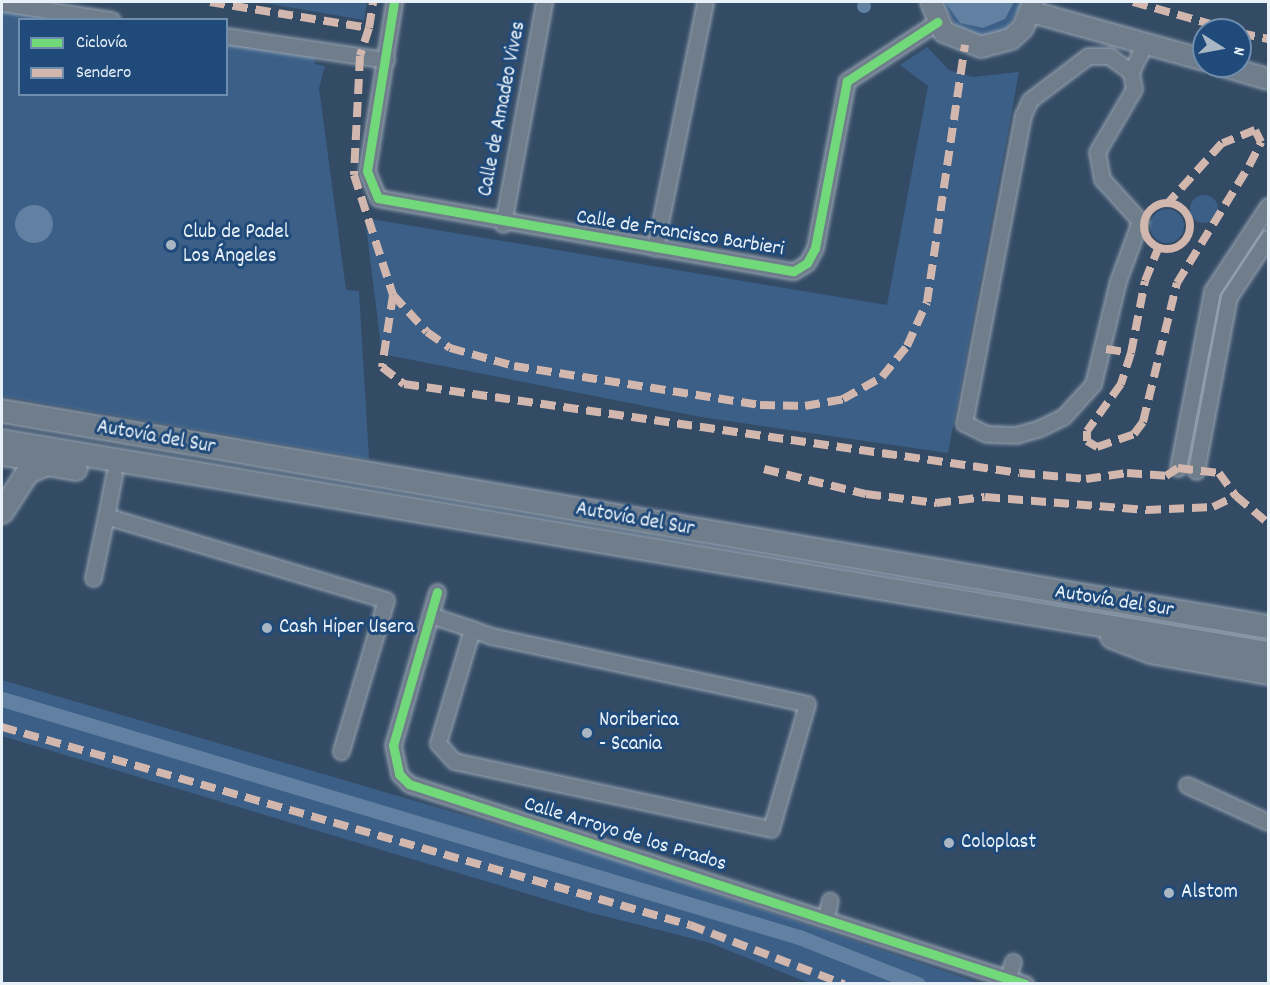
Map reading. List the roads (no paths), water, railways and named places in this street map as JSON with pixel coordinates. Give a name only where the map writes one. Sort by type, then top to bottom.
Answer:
[{"type":"highway","name":"Autovía del Sur","points":[[2,411],[1269,627]]},
{"type":"highway","name":"Autovía del Sur","points":[[2,441],[1269,653]]},
{"type":"highway","points":[[2,511],[28,472],[47,464],[114,476],[210,476]]},
{"type":"highway","points":[[1069,620],[1151,652],[1269,673]]},
{"type":"main road","points":[[930,2],[938,22],[954,40],[981,47],[1011,39],[1033,7],[1192,57]]},
{"type":"main road","points":[[1252,74],[1269,79]]},
{"type":"street","name":"Calle de Francisco Barbieri","points":[[394,2],[367,171],[373,192],[386,203],[785,270],[802,268],[814,248],[847,81],[938,22]]},
{"type":"street","name":"Calle de Amadeo Vives","points":[[502,224],[544,2]]},
{"type":"street","points":[[655,248],[705,2]]},
{"type":"street","points":[[2,3],[84,8],[107,18]]},
{"type":"street","points":[[228,36],[386,60]]},
{"type":"street","points":[[1131,72],[1109,56],[1089,56],[1030,100],[1023,115],[964,423],[987,434],[1016,435],[1040,428],[1063,417],[1093,384],[1118,281],[1140,221],[1102,178],[1096,164],[1102,138],[1134,89],[1131,72],[1145,43]]},
{"type":"street","points":[[1178,468],[1212,291],[1269,206]]},
{"type":"street","points":[[1196,471],[1229,297],[1269,237]]},
{"type":"street","points":[[2,457],[47,464]]},
{"type":"street","points":[[93,578],[114,476]]},
{"type":"street","points":[[106,516],[386,600],[341,751]]},
{"type":"street","name":"Calle Arroyo de los Prados","points":[[437,592],[393,745],[399,774],[409,784],[826,917],[1025,984]]},
{"type":"street","points":[[430,615],[472,629],[807,704],[771,830],[454,761],[438,743],[472,629]]},
{"type":"street","points":[[1187,785],[1269,822]]},
{"type":"street","points":[[826,917],[830,900]]},
{"type":"street","points":[[1008,977],[1013,962]]},
{"type":"waterway","points":[[2,699],[799,937],[918,984]]},
{"type":"place","name":"Club de Padel Los Ángeles","points":[[171,245]]},
{"type":"place","name":"Cash Hiper Usera","points":[[267,628]]},
{"type":"place","name":"Noriberica - Scania","points":[[587,733]]},
{"type":"place","name":"Coloplast","points":[[949,843]]},
{"type":"place","name":"Alstom","points":[[1169,893]]}]
